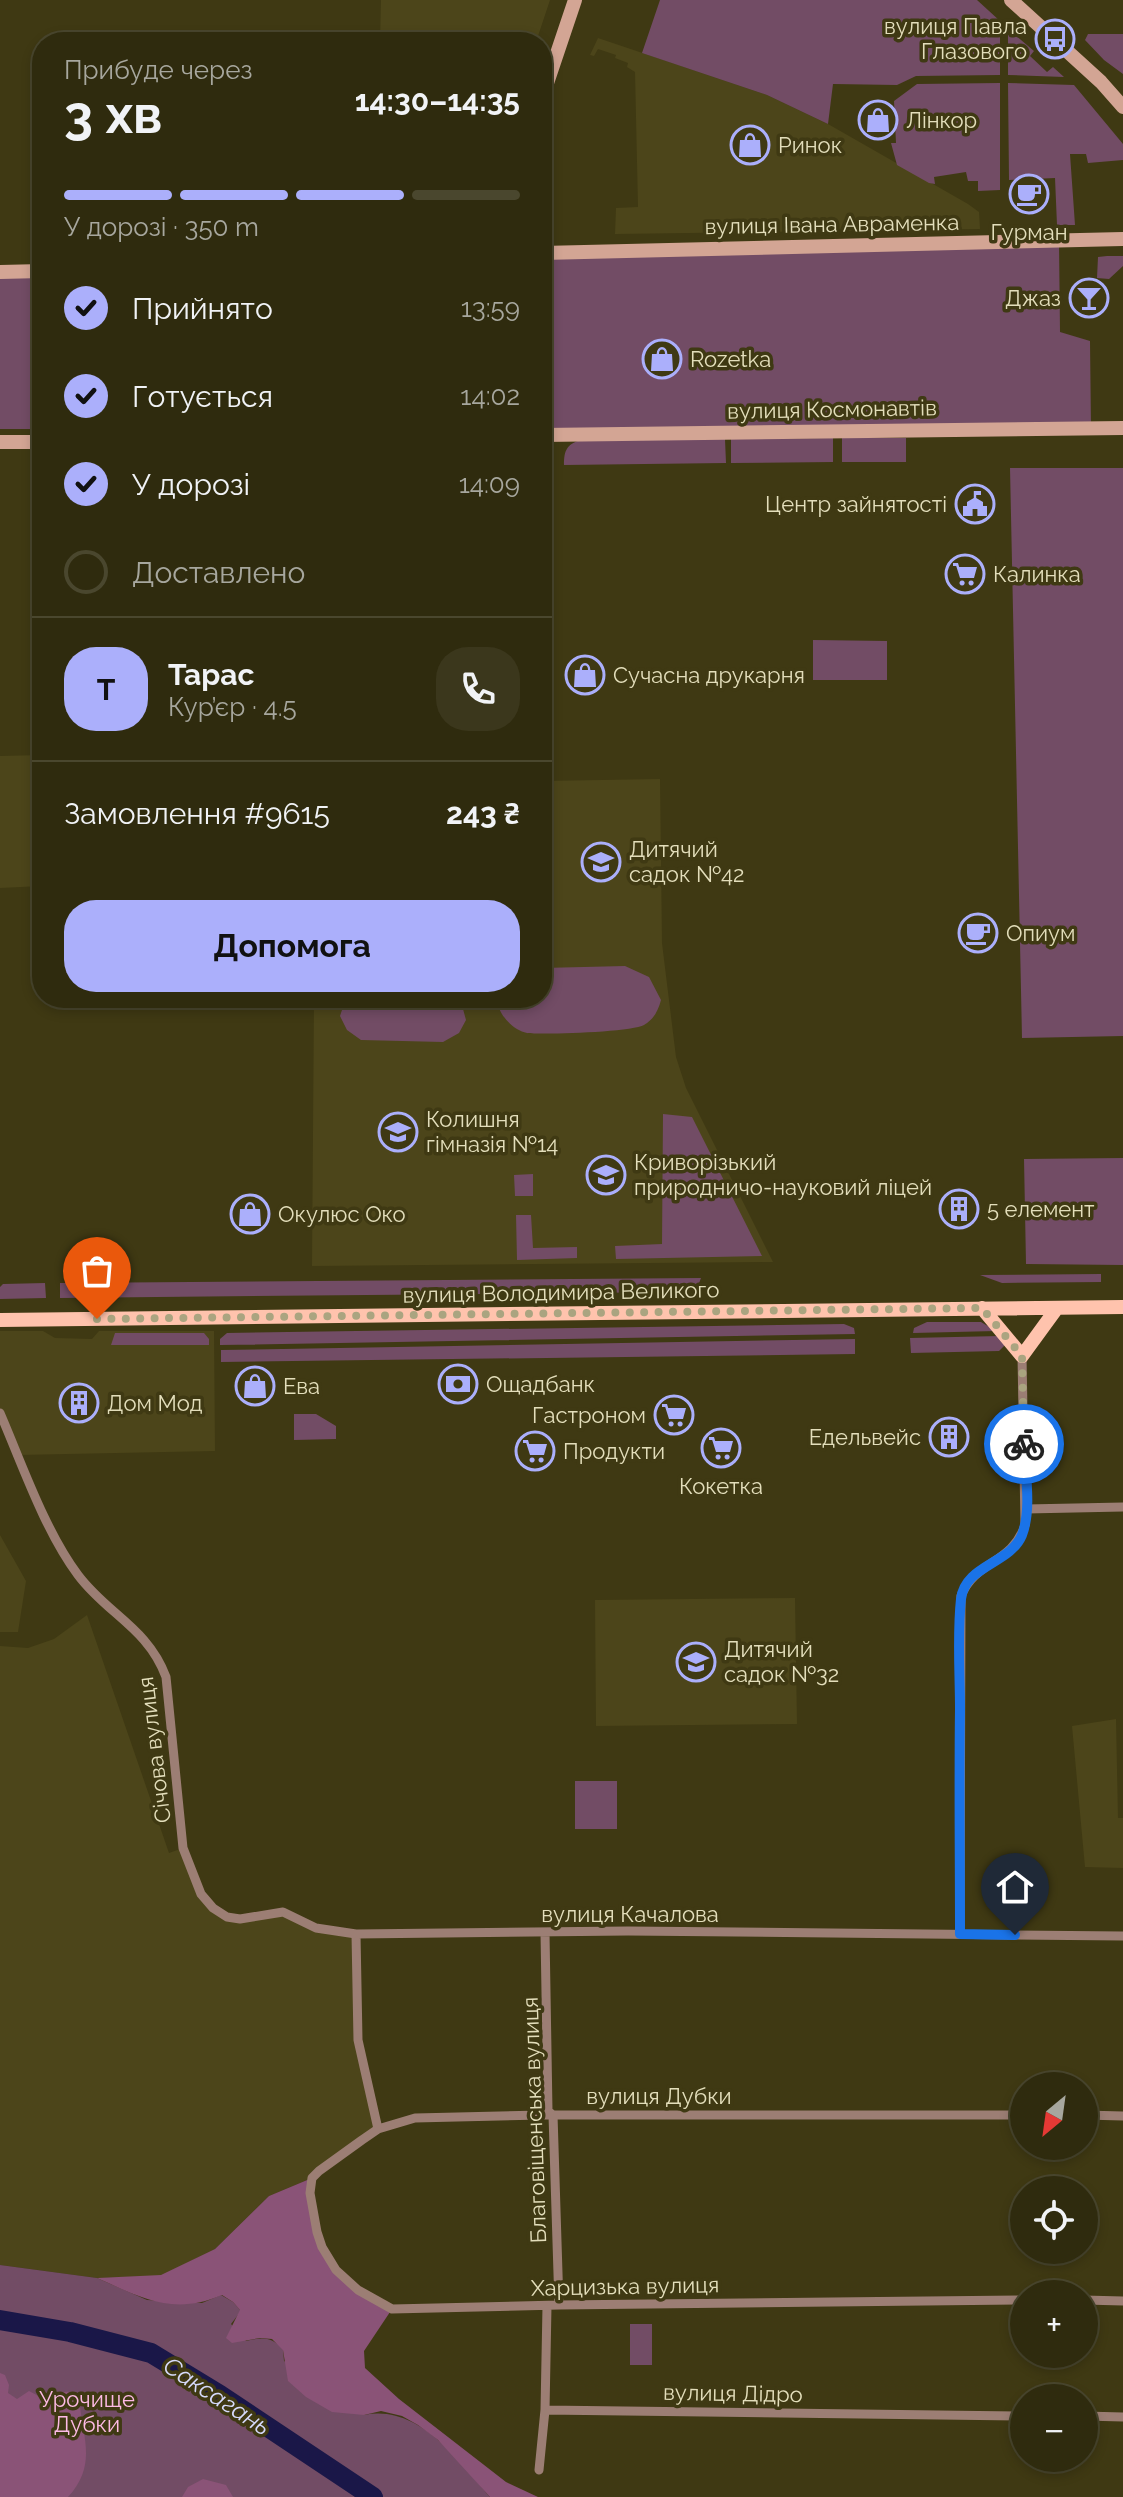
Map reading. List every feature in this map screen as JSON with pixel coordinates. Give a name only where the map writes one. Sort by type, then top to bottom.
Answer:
[{"type":"main road","name":"вулиця Володимира Великого","points":[[0,1320],[1123,1307]]},
{"type":"main road","points":[[982,1308],[1022,1356],[1057,1308]]},
{"type":"street","points":[[552,68],[575,0]]},
{"type":"street","points":[[1011,0],[1101,82],[1123,107]]},
{"type":"street","name":"вулиця Івана Авраменка","points":[[552,253],[1123,239]]},
{"type":"street","points":[[0,272],[32,271]]},
{"type":"street","name":"вулиця Космонавтів","points":[[552,435],[1123,428]]},
{"type":"street","points":[[0,442],[32,442]]},
{"type":"street","points":[[960,1934],[961,1596],[967,1582],[975,1574],[1013,1549],[1021,1538],[1026,1509],[1022,1356]]},
{"type":"street","name":"Січова вулиця","points":[[0,1413],[64,1556],[83,1583],[151,1645],[160,1660],[166,1677],[183,1848]]},
{"type":"street","points":[[1026,1509],[1123,1507]]},
{"type":"street","name":"вулиця Качалова","points":[[183,1848],[201,1894],[213,1908],[227,1917],[240,1919],[283,1912],[316,1928],[356,1934],[628,1931],[1123,1936]]},
{"type":"street","name":"Благовіщенська вулиця","points":[[545,1933],[548,2111],[553,2115],[559,2305]]},
{"type":"street","points":[[356,1934],[358,2040],[378,2129]]},
{"type":"street","name":"вулиця Дубки","points":[[312,2178],[378,2129],[415,2118],[1010,2115]]},
{"type":"street","points":[[1098,2115],[1123,2116]]},
{"type":"street","name":"Харцизька вулиця","points":[[312,2178],[312,2215],[322,2247],[336,2270],[347,2282],[392,2309],[1010,2300]]},
{"type":"street","points":[[1098,2300],[1123,2301]]},
{"type":"street","points":[[539,2470],[545,2410],[547,2306]]},
{"type":"street","name":"вулиця Дідро","points":[[545,2410],[1010,2416]]},
{"type":"street","points":[[1098,2416],[1123,2417]]},
{"type":"shaded area","points":[[381,0],[550,0],[539,32],[380,32]]},
{"type":"shaded area","name":"Ринок","points":[[598,38],[767,95],[828,124],[968,204],[979,212],[980,229],[615,234],[616,208],[638,207],[635,72],[627,67],[628,63],[615,58],[616,55],[598,49],[594,56],[590,55]]},
{"type":"shaded area","points":[[32,755],[32,886],[0,888],[0,756]]},
{"type":"shaded area","points":[[660,779],[662,943],[676,1057],[686,1088],[773,1262],[312,1266],[314,1008],[552,1008],[552,781]]},
{"type":"shaded area","points":[[0,1331],[43,1331],[55,1338],[92,1339],[99,1331],[214,1331],[215,1451],[18,1455],[0,1413]]},
{"type":"shaded area","points":[[0,1535],[26,1581],[18,1632],[0,1632]]},
{"type":"shaded area","name":"Дитячий садок №32","points":[[795,1598],[797,1724],[596,1726],[595,1600]]},
{"type":"shaded area","points":[[87,1615],[169,1853],[183,1848],[201,1895],[227,1917],[283,1912],[316,1928],[356,1934],[358,2040],[378,2129],[312,2178],[269,2196],[215,2249],[161,2276],[97,2278],[0,2265],[0,1646],[28,1648],[54,1639]]},
{"type":"shaded area","points":[[1116,1719],[1118,1818],[1123,1818],[1123,1868],[1085,1867],[1072,1726]]},
{"type":"shaded area","points":[[312,2178],[312,2215],[336,2270],[392,2309],[364,2351],[365,2368],[399,2399],[506,2482],[538,2497],[490,2497],[438,2440],[402,2416],[381,2411],[364,2415],[332,2412],[306,2397],[288,2381],[283,2350],[272,2339],[232,2343],[226,2338],[240,2310],[222,2295],[188,2304],[158,2302],[97,2278],[161,2275],[215,2249],[269,2196]]},
{"type":"shaded area","points":[[0,2373],[5,2375],[9,2385],[8,2393],[17,2399],[29,2391],[48,2401],[64,2392],[82,2398],[80,2407],[86,2443],[85,2465],[68,2497],[0,2497]]},
{"type":"shaded area","points":[[203,2479],[226,2485],[233,2497],[182,2497],[188,2487]]},
{"type":"green space","points":[[660,0],[977,0],[1000,21],[1000,75],[916,76],[897,85],[833,84],[828,124],[767,95],[642,53]]},
{"type":"green space","points":[[1008,29],[1034,51],[1030,56],[1047,72],[1053,67],[1064,77],[1008,75]]},
{"type":"green space","points":[[1088,34],[1123,34],[1123,74],[1085,40]]},
{"type":"green space","points":[[1000,83],[1000,190],[978,191],[978,181],[968,181],[966,172],[934,177],[935,184],[929,183],[897,165],[891,143],[896,143],[894,101],[917,84]]},
{"type":"green space","points":[[1008,83],[1074,85],[1123,144],[1123,160],[1088,163],[1086,154],[1070,154],[1075,225],[1057,225],[1055,178],[1009,180]]},
{"type":"green space","points":[[1059,241],[1060,332],[1090,341],[1091,428],[552,435],[552,253]]},
{"type":"green space","points":[[1123,256],[1123,266],[1109,279],[1097,278],[1098,257]]},
{"type":"green space","points":[[0,275],[32,275],[32,429],[0,429]]},
{"type":"green space","points":[[833,438],[833,462],[731,463],[731,439]]},
{"type":"green space","points":[[842,438],[906,438],[906,462],[842,462]]},
{"type":"green space","points":[[725,439],[726,463],[564,465],[567,448],[581,440]]},
{"type":"green space","points":[[1010,468],[1123,468],[1123,1036],[1022,1038]]},
{"type":"green space","points":[[813,640],[887,641],[887,680],[813,680]]},
{"type":"green space","points":[[625,966],[649,977],[661,1000],[653,1017],[636,1027],[551,1034],[521,1031],[511,1025],[500,1008],[552,1008],[552,968]]},
{"type":"green space","points":[[343,1008],[462,1008],[466,1020],[459,1033],[443,1042],[361,1040],[347,1030],[340,1016]]},
{"type":"green space","points":[[663,1114],[692,1117],[762,1256],[616,1259],[615,1246],[662,1244]]},
{"type":"green space","points":[[1123,1158],[1123,1265],[1026,1264],[1024,1159]]},
{"type":"green space","points":[[533,1174],[533,1196],[515,1196],[514,1175]]},
{"type":"green space","points":[[516,1215],[531,1215],[533,1248],[577,1247],[577,1258],[517,1260]]},
{"type":"green space","points":[[1101,1274],[1101,1282],[1002,1283],[980,1275]]},
{"type":"green space","points":[[701,1278],[698,1286],[679,1292],[60,1298],[60,1283]]},
{"type":"green space","points":[[45,1283],[46,1298],[0,1299],[3,1284]]},
{"type":"green space","points":[[927,1322],[981,1322],[996,1331],[913,1333],[914,1328]]},
{"type":"green space","points":[[844,1324],[854,1328],[855,1334],[220,1345],[220,1339],[227,1333]]},
{"type":"green space","points":[[115,1333],[204,1333],[209,1345],[111,1345]]},
{"type":"green space","points":[[1000,1336],[1005,1345],[999,1351],[911,1353],[910,1338]]},
{"type":"green space","points":[[855,1339],[855,1354],[221,1362],[221,1350]]},
{"type":"green space","points":[[294,1414],[316,1414],[336,1426],[336,1439],[294,1440]]},
{"type":"green space","points":[[575,1781],[617,1781],[617,1829],[575,1829]]},
{"type":"green space","name":"Урочище Дубки","points":[[0,2265],[97,2278],[147,2300],[202,2303],[221,2295],[241,2311],[231,2324],[246,2341],[262,2339],[275,2342],[283,2349],[284,2361],[364,2415],[384,2414],[420,2426],[451,2452],[490,2497],[0,2497]]},
{"type":"green space","points":[[630,2324],[652,2324],[652,2365],[630,2365]]},
{"type":"waterway","name":"Саксагань","points":[[0,2320],[70,2332],[151,2353],[373,2497]]},
{"type":"way so far","points":[[97,1319],[982,1308],[1022,1356],[1024,1444]]},
{"type":"place","name":"вулиця Павла Глазового","points":[[1055,39]]},
{"type":"place","name":"Лінкор","points":[[878,120]]},
{"type":"place","name":"Ринок","points":[[750,145]]},
{"type":"place","name":"Гурман","points":[[1029,194]]},
{"type":"place","name":"Джаз","points":[[1089,298]]},
{"type":"place","name":"Rozetka","points":[[662,359]]},
{"type":"place","name":"Центр зайнятості","points":[[975,504]]},
{"type":"place","name":"Калинка","points":[[965,574]]},
{"type":"place","name":"Сучасна друкарня","points":[[585,675]]},
{"type":"place","name":"Дитячий садок №42","points":[[601,862]]},
{"type":"place","name":"Опиум","points":[[978,933]]},
{"type":"place","name":"Колишня гімназія №14","points":[[398,1132]]},
{"type":"place","name":"Криворізький природничо-науковий ліцей","points":[[606,1175]]},
{"type":"place","name":"5 елемент","points":[[959,1209]]},
{"type":"place","name":"Окулюс Око","points":[[250,1214]]},
{"type":"place","name":"Ощадбанк","points":[[458,1384]]},
{"type":"place","name":"Ева","points":[[255,1386]]},
{"type":"place","name":"Дом Мод","points":[[79,1403]]},
{"type":"place","name":"Гастроном","points":[[674,1415]]},
{"type":"place","name":"Едельвейс","points":[[949,1437]]},
{"type":"place","name":"Кокетка","points":[[721,1448]]},
{"type":"place","name":"Продукти","points":[[535,1451]]},
{"type":"place","name":"Дитячий садок №32","points":[[696,1662]]},
{"type":"route","points":[[1015,1935],[960,1934],[961,1596],[967,1582],[975,1574],[1013,1549],[1021,1538],[1026,1509],[1024,1444]]}]
